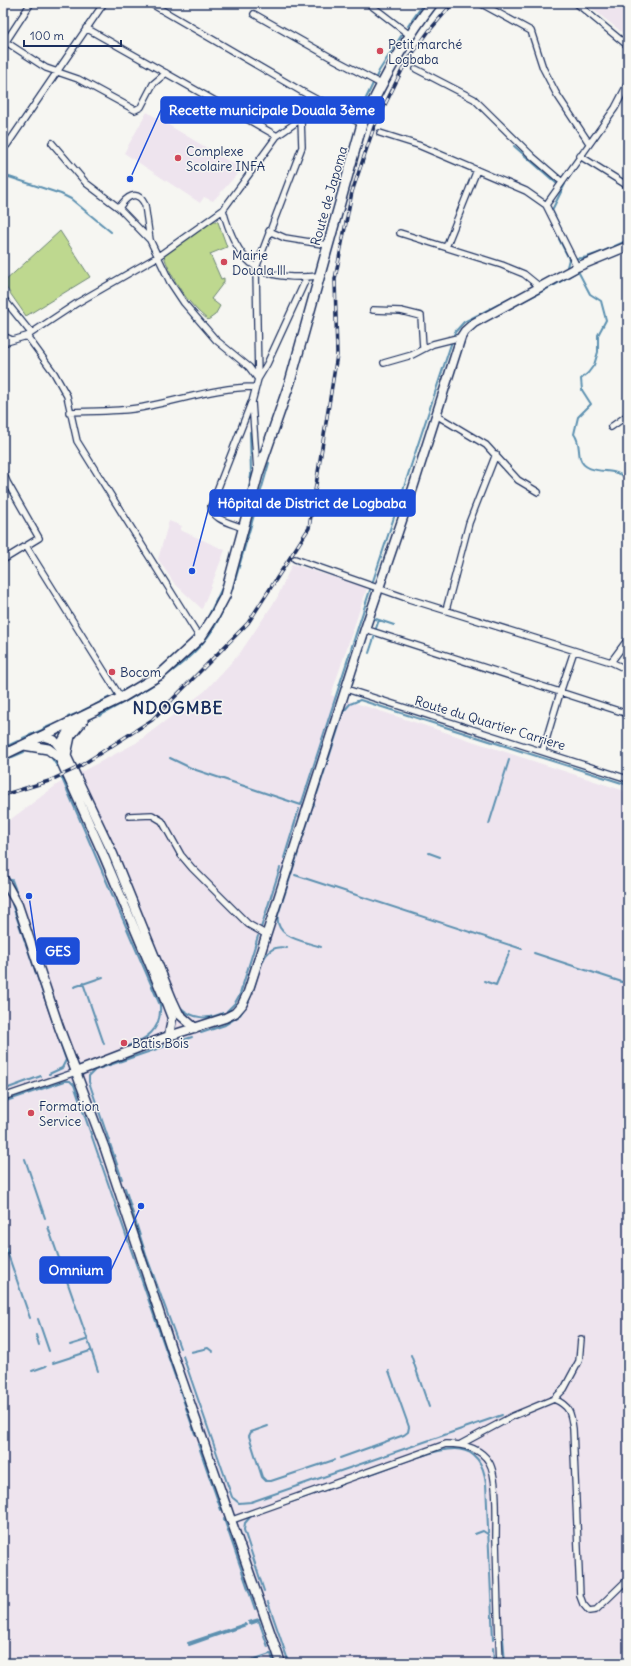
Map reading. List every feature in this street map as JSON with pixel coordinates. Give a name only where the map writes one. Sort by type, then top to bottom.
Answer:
[{"type":"main road","name":"Route de Japoma","points":[[3,755],[88,715],[161,674],[200,638],[216,615],[225,596],[258,474],[290,382],[362,124],[381,84],[433,3]]},
{"type":"main road","points":[[76,1072],[169,1036],[225,1018],[242,1005],[248,992],[378,587],[461,337],[474,323],[540,287],[578,267],[628,246]]},
{"type":"main road","points":[[62,756],[70,736],[77,725],[88,715]]},
{"type":"main road","points":[[60,746],[73,722]]},
{"type":"main road","points":[[42,736],[51,738],[60,746],[62,756],[172,1018],[169,1036]]},
{"type":"main road","points":[[24,745],[48,749],[62,756],[113,854],[179,1014],[195,1028]]},
{"type":"main road","points":[[3,878],[18,906],[59,1027],[106,1149],[173,1354],[281,1663]]},
{"type":"street","points":[[31,3],[4,44],[46,68],[78,80],[135,110],[141,107],[153,84],[166,73]]},
{"type":"street","points":[[7,145],[104,3]]},
{"type":"street","points":[[150,3],[362,124]]},
{"type":"street","points":[[368,3],[411,36]]},
{"type":"street","points":[[576,3],[628,46]]},
{"type":"street","points":[[483,4],[531,31],[543,68],[556,93],[589,143]]},
{"type":"street","points":[[254,14],[381,84]]},
{"type":"street","points":[[86,28],[277,136]]},
{"type":"street","points":[[416,69],[474,99],[532,157],[562,182]]},
{"type":"street","points":[[546,205],[615,108],[628,83]]},
{"type":"street","points":[[3,343],[29,334],[76,303],[157,256],[223,210],[277,136],[301,119],[322,101]]},
{"type":"street","points":[[258,379],[256,268],[302,147],[301,119]]},
{"type":"street","points":[[380,133],[418,145],[526,191],[546,205],[578,267]]},
{"type":"street","points":[[52,143],[86,183],[119,208],[150,240]]},
{"type":"street","points":[[580,156],[628,186]]},
{"type":"street","points":[[446,247],[477,170]]},
{"type":"street","points":[[119,208],[128,196],[134,195],[143,200],[150,240],[170,282],[184,303],[216,340],[249,367],[258,379]]},
{"type":"street","points":[[223,210],[230,234],[240,254],[256,268],[277,275],[296,278],[319,276]]},
{"type":"street","points":[[269,231],[285,238],[328,245]]},
{"type":"street","points":[[400,233],[524,274],[540,287]]},
{"type":"street","points":[[243,528],[215,516],[211,512],[211,506],[252,402],[258,379],[268,364],[307,277]]},
{"type":"street","points":[[3,298],[29,334],[67,396],[69,412],[77,441],[200,638]]},
{"type":"street","points":[[373,310],[401,311],[418,314],[422,318],[424,348]]},
{"type":"street","points":[[3,336],[12,340]]},
{"type":"street","points":[[384,362],[404,358],[432,344],[461,337]]},
{"type":"street","points":[[69,412],[118,411],[149,406],[218,390],[237,387],[255,387]]},
{"type":"street","points":[[252,402],[258,474]]},
{"type":"street","points":[[611,427],[628,414]]},
{"type":"street","points":[[436,415],[486,445],[496,454],[518,480],[538,492]]},
{"type":"street","points":[[446,610],[469,523],[496,454]]},
{"type":"street","points":[[3,472],[7,482],[39,538],[3,560]]},
{"type":"street","points":[[26,546],[120,698]]},
{"type":"street","points":[[294,559],[446,610],[611,662],[628,670]]},
{"type":"street","points":[[365,629],[628,714]]},
{"type":"street","points":[[611,662],[628,639]]},
{"type":"street","points":[[543,750],[574,651]]},
{"type":"street","name":"Route du Quartier Carriere","points":[[346,689],[498,738],[543,750],[628,779]]},
{"type":"street","points":[[129,816],[152,815],[162,820],[182,855],[192,868],[248,924],[266,934]]},
{"type":"street","points":[[3,1097],[76,1072]]},
{"type":"street","points":[[461,1444],[513,1416],[554,1399],[564,1389],[580,1361],[581,1339]]},
{"type":"street","points":[[554,1399],[564,1404],[571,1414],[573,1429],[580,1596],[583,1604],[589,1611],[596,1610],[628,1579]]},
{"type":"street","points":[[232,1520],[446,1444],[461,1444],[474,1449],[484,1456],[492,1469],[496,1502],[500,1663]]},
{"type":"shaded area","points":[[585,3],[628,3],[628,37],[590,7]]},
{"type":"shaded area","name":"Complexe Scolaire INFA","points":[[147,112],[242,169],[213,201],[204,197],[200,203],[124,153]]},
{"type":"shaded area","points":[[169,521],[182,526],[180,530],[225,550],[202,609],[174,583],[158,559]]},
{"type":"shaded area","points":[[292,564],[367,588],[331,695],[628,792],[628,1663],[3,1663],[3,825],[58,784],[136,743],[205,691],[240,653],[277,598]]},
{"type":"green space","points":[[212,220],[218,222],[227,247],[210,254],[221,279],[224,278],[224,282],[211,299],[220,306],[215,315],[208,320],[193,306],[181,290],[170,272],[163,253],[169,248],[187,239]]},
{"type":"green space","points":[[60,231],[90,277],[26,316],[3,283]]},
{"type":"waterway","points":[[408,26],[424,3]]},
{"type":"waterway","points":[[358,115],[379,71],[403,33]]},
{"type":"waterway","points":[[514,146],[556,183]]},
{"type":"waterway","points":[[3,175],[61,194],[71,199],[111,232]]},
{"type":"waterway","points":[[565,184],[552,210],[570,248]]},
{"type":"waterway","points":[[559,239],[569,259],[567,267]]},
{"type":"waterway","points":[[576,258],[594,255],[628,240]]},
{"type":"waterway","points":[[578,271],[590,294],[601,301],[606,320],[598,335],[598,352],[594,365],[581,379],[582,390],[591,404],[578,417],[574,434],[578,443],[580,458],[585,466],[594,470],[615,472],[628,478]]},
{"type":"waterway","points":[[555,285],[575,273]]},
{"type":"waterway","points":[[499,314],[554,285]]},
{"type":"waterway","points":[[372,584],[455,332],[464,322],[517,295]]},
{"type":"waterway","points":[[249,490],[251,475],[250,432]]},
{"type":"waterway","points":[[99,716],[145,690],[175,669],[201,645],[212,631],[234,584],[269,463]]},
{"type":"waterway","points":[[207,619],[224,584]]},
{"type":"waterway","points":[[170,758],[193,769],[301,805],[371,587]]},
{"type":"waterway","points":[[380,597],[373,618],[394,625]]},
{"type":"waterway","points":[[375,631],[379,620]]},
{"type":"waterway","points":[[191,640],[201,628]]},
{"type":"waterway","points":[[369,653],[375,635]]},
{"type":"waterway","points":[[122,691],[133,686]]},
{"type":"waterway","points":[[95,705],[110,697]]},
{"type":"waterway","points":[[317,794],[344,711],[350,704],[360,700],[628,785]]},
{"type":"waterway","points":[[82,711],[90,707]]},
{"type":"waterway","points":[[68,717],[81,712]]},
{"type":"waterway","points":[[43,729],[52,725]]},
{"type":"waterway","points":[[23,738],[42,730]]},
{"type":"waterway","points":[[3,748],[18,741]]},
{"type":"waterway","points":[[5,760],[24,752]]},
{"type":"waterway","points":[[51,757],[57,766]]},
{"type":"waterway","points":[[489,824],[509,760]]},
{"type":"waterway","points":[[61,776],[160,1005],[158,1021],[151,1033],[140,1041],[125,1047]]},
{"type":"waterway","points":[[311,810],[314,804]]},
{"type":"waterway","points":[[284,858],[299,809]]},
{"type":"waterway","points":[[301,842],[311,813]]},
{"type":"waterway","points":[[298,853],[278,915],[278,923],[285,934],[321,947]]},
{"type":"waterway","points":[[429,853],[440,857]]},
{"type":"waterway","points":[[260,931],[280,868]]},
{"type":"waterway","points":[[3,872],[10,880],[12,880],[19,899]]},
{"type":"waterway","points":[[295,875],[522,949]]},
{"type":"waterway","points":[[12,904],[66,1060],[62,1068],[49,1074]]},
{"type":"waterway","points":[[227,1011],[235,1003],[240,994],[258,936]]},
{"type":"waterway","points":[[254,987],[261,966],[268,953],[279,947],[287,948]]},
{"type":"waterway","points":[[484,981],[496,985],[510,951]]},
{"type":"waterway","points":[[534,953],[628,984]]},
{"type":"waterway","points":[[74,987],[103,977]]},
{"type":"waterway","points":[[83,983],[104,1044]]},
{"type":"waterway","points":[[240,1015],[248,1003],[253,990]]},
{"type":"waterway","points":[[180,1007],[190,1014],[200,1017],[212,1017],[223,1013]]},
{"type":"waterway","points":[[201,1033],[225,1025],[238,1017]]},
{"type":"waterway","points":[[122,1179],[89,1082],[89,1076],[95,1070],[192,1037]]},
{"type":"waterway","points":[[3,1090],[41,1076]]},
{"type":"waterway","points":[[3,1102],[65,1081],[70,1081],[74,1085],[195,1434]]},
{"type":"waterway","points":[[25,1159],[45,1218]]},
{"type":"waterway","points":[[125,1188],[146,1255],[180,1348]]},
{"type":"waterway","points":[[48,1227],[92,1352]]},
{"type":"waterway","points":[[3,1240],[30,1318]]},
{"type":"waterway","points":[[38,1319],[49,1351]]},
{"type":"waterway","points":[[36,1335],[39,1345]]},
{"type":"waterway","points":[[70,1345],[86,1340]]},
{"type":"waterway","points":[[191,1352],[208,1348],[213,1352]]},
{"type":"waterway","points":[[53,1363],[90,1351]]},
{"type":"waterway","points":[[92,1353],[98,1371]]},
{"type":"waterway","points":[[411,1355],[429,1407]]},
{"type":"waterway","points":[[183,1356],[232,1497]]},
{"type":"waterway","points":[[32,1371],[46,1366]]},
{"type":"waterway","points":[[340,1458],[404,1435],[408,1432],[409,1427],[389,1371]]},
{"type":"waterway","points":[[233,1498],[239,1503],[251,1502],[502,1415]]},
{"type":"waterway","points":[[268,1426],[251,1432],[249,1436],[262,1477],[266,1481],[271,1481],[334,1460]]},
{"type":"waterway","points":[[198,1444],[221,1510]]},
{"type":"waterway","points":[[368,1475],[424,1455],[447,1450],[458,1449],[468,1452],[476,1458],[482,1468],[486,1483],[493,1640]]},
{"type":"waterway","points":[[291,1502],[345,1483]]},
{"type":"waterway","points":[[251,1516],[245,1523],[244,1530],[264,1591]]},
{"type":"waterway","points":[[224,1519],[255,1609]]},
{"type":"waterway","points":[[475,1534],[483,1531],[489,1535]]},
{"type":"waterway","points":[[268,1602],[289,1663]]},
{"type":"waterway","points":[[249,1622],[259,1619]]},
{"type":"waterway","points":[[250,1624],[259,1621],[268,1647]]},
{"type":"waterway","points":[[188,1643],[245,1624]]},
{"type":"waterway","points":[[189,1645],[246,1625]]},
{"type":"waterway","points":[[503,1638],[505,1663]]},
{"type":"waterway","points":[[493,1648],[494,1663]]},
{"type":"waterway","points":[[243,1663],[270,1654]]},
{"type":"waterway","points":[[271,1654],[274,1663]]},
{"type":"waterway","points":[[256,1659],[257,1663]]},
{"type":"railway","points":[[3,795],[49,781],[77,768],[152,720],[248,623],[309,528],[337,355],[335,279],[352,192],[374,127],[405,64],[429,31],[453,3]]},
{"type":"place","name":"Petit marché Logbaba","points":[[380,51]]},
{"type":"place","name":"Complexe Scolaire INFA","points":[[178,158]]},
{"type":"place","name":"Recette municipale Douala 3ème","points":[[130,179]]},
{"type":"place","name":"Mairie Douala lll","points":[[224,262]]},
{"type":"place","name":"Hôpital de District de Logbaba","points":[[192,571]]},
{"type":"place","name":"Bocom","points":[[112,672]]},
{"type":"place","name":"GES","points":[[29,896]]},
{"type":"place","name":"Batis Bois","points":[[124,1043]]},
{"type":"place","name":"Formation Service","points":[[31,1113]]},
{"type":"place","name":"Omnium","points":[[141,1206]]},
{"type":"district","name":"NDOGMBE","points":[[178,708]]}]
